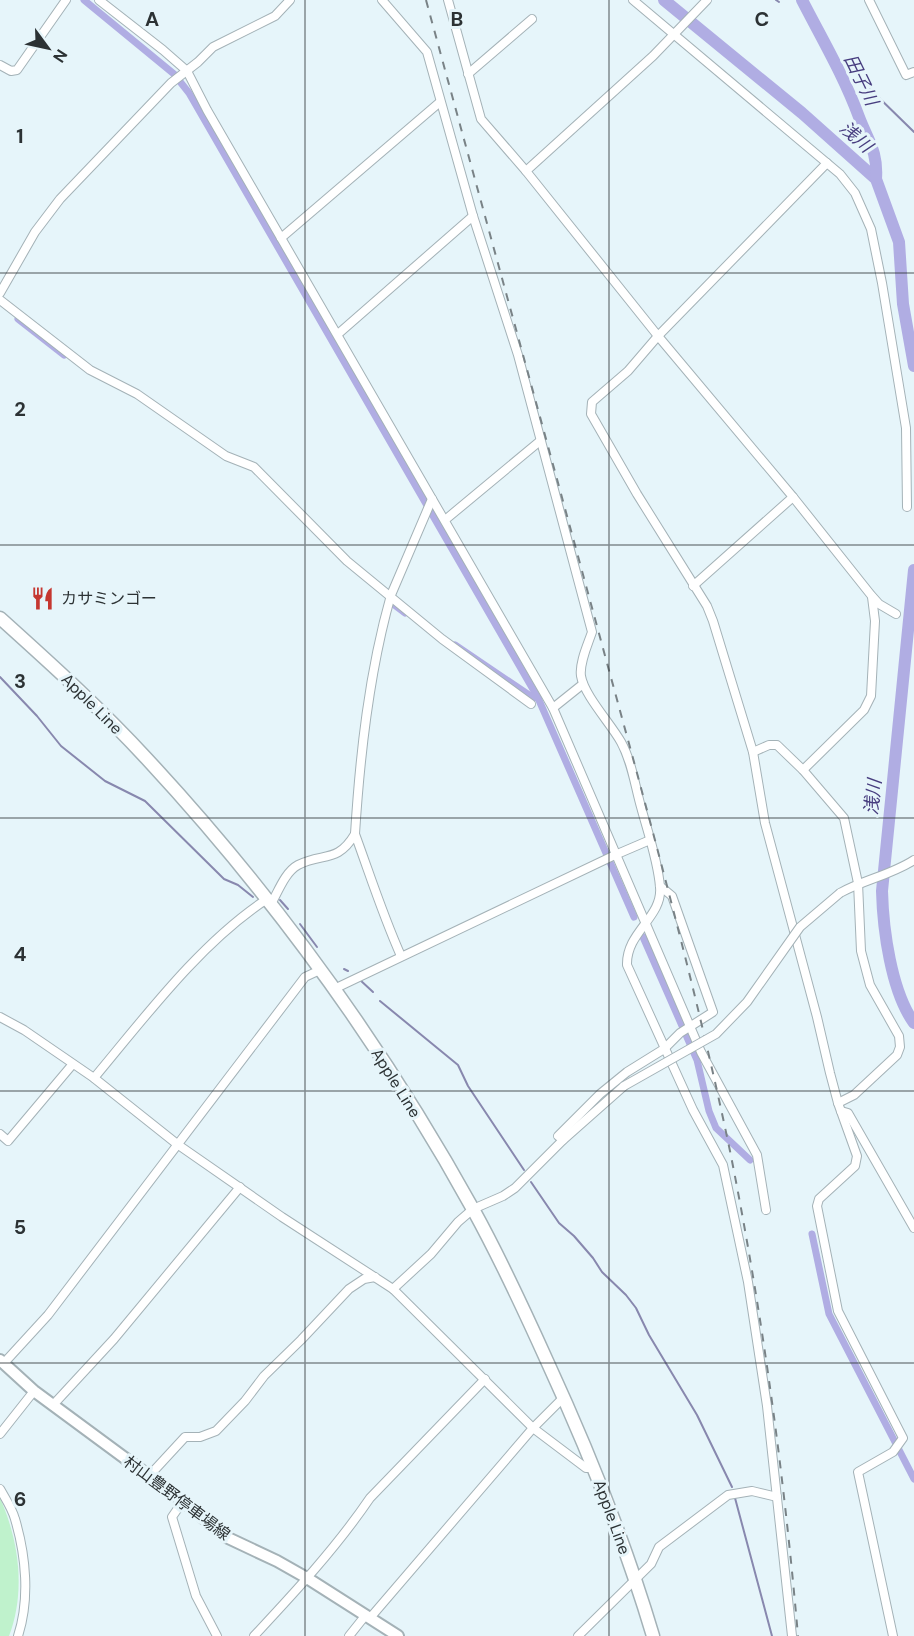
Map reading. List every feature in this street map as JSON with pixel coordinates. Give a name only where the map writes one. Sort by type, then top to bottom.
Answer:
[{"type":"highway","name":"Apple Line","points":[[0,618],[70,681],[147,759],[269,902],[334,989],[402,1091],[473,1209],[507,1275],[564,1397],[594,1468],[636,1580],[653,1636]]},
{"type":"main road","name":"村山豊野停車場線","points":[[2,1361],[34,1391],[183,1501],[226,1537],[307,1578],[398,1636]]},
{"type":"street","points":[[0,65],[11,72],[17,70],[66,0]]},
{"type":"street","points":[[99,0],[163,50],[180,75],[338,334],[431,501],[445,520],[553,708],[686,1030],[757,1155],[766,1210]]},
{"type":"street","points":[[0,293],[34,232],[60,199],[180,75],[213,47],[275,16],[290,0]]},
{"type":"street","points":[[382,0],[427,52],[472,216],[518,355],[592,632],[580,673],[583,684],[621,742],[650,840],[660,886],[660,898],[628,950],[627,965],[702,1130],[723,1165],[748,1282],[767,1406],[792,1636]]},
{"type":"street","points":[[448,0],[481,119],[526,171],[871,595],[879,604],[896,614]]},
{"type":"street","points":[[633,0],[840,174],[855,193],[871,229],[906,428],[909,472],[907,507]]},
{"type":"street","points":[[526,171],[653,57],[707,0]]},
{"type":"street","points":[[869,0],[906,75],[914,72]]},
{"type":"street","points":[[468,74],[532,19]]},
{"type":"street","points":[[281,238],[440,102]]},
{"type":"street","points":[[827,163],[658,336],[628,371],[592,402],[591,414],[714,621],[753,752],[765,823],[839,1107],[857,1156],[855,1166],[819,1199],[817,1206],[838,1311],[903,1438],[893,1452],[858,1472],[893,1636]]},
{"type":"street","points":[[338,334],[472,216]]},
{"type":"street","points":[[0,300],[90,370],[137,394],[226,456],[254,467],[347,561],[442,639],[531,704]]},
{"type":"street","points":[[445,520],[540,441]]},
{"type":"street","points":[[693,586],[793,497]]},
{"type":"street","points":[[401,956],[381,909],[355,834],[359,773],[374,670],[391,595],[431,501]]},
{"type":"street","points":[[803,770],[864,710],[871,696],[875,621],[871,595]]},
{"type":"street","points":[[553,708],[583,684]]},
{"type":"street","points":[[753,752],[777,744],[803,770],[844,818],[858,883],[861,951],[870,985],[899,1036],[900,1047],[897,1055],[839,1107]]},
{"type":"street","points":[[94,1078],[194,961],[254,908],[269,902],[296,866],[337,854],[355,834]]},
{"type":"street","points":[[334,989],[650,840]]},
{"type":"street","points":[[393,1289],[431,1254],[458,1222],[473,1209],[515,1188],[563,1140],[624,1086],[716,1034],[747,1002],[800,927],[840,893],[858,883],[902,867],[914,860]]},
{"type":"street","points":[[563,1140],[558,1136],[600,1094],[627,1072],[664,1049],[686,1030],[713,1012],[672,896],[660,886]]},
{"type":"street","points":[[2,1361],[48,1315],[305,977],[320,970]]},
{"type":"street","points":[[0,1017],[24,1030],[94,1078],[177,1144],[393,1289],[533,1428],[586,1468],[594,1468]]},
{"type":"street","points":[[0,1134],[8,1141],[72,1065]]},
{"type":"street","points":[[839,1107],[848,1113],[901,1201],[914,1228]]},
{"type":"street","points":[[53,1405],[128,1323],[240,1187]]},
{"type":"street","points":[[149,1476],[185,1437],[200,1437],[216,1431],[245,1401],[264,1376],[349,1289],[364,1279],[375,1277]]},
{"type":"street","points":[[254,1636],[307,1578],[356,1519],[370,1498],[485,1379]]},
{"type":"street","points":[[0,1434],[34,1391]]},
{"type":"street","points":[[349,1636],[533,1428],[564,1397]]},
{"type":"street","points":[[0,1489],[15,1517],[26,1588],[25,1611],[18,1636]]},
{"type":"street","points":[[579,1636],[651,1564],[659,1547],[728,1496],[752,1491],[777,1497]]},
{"type":"street","points":[[183,1501],[172,1517],[196,1596],[217,1636]]},
{"type":"green space","points":[[0,1498],[12,1531],[18,1566],[17,1602],[9,1636],[0,1636]]},
{"type":"waterway","points":[[84,0],[174,74],[189,93],[538,698],[634,917]]},
{"type":"waterway","name":"浅川","points":[[664,0],[802,113],[876,179],[899,242],[903,304],[914,366]]},
{"type":"waterway","name":"田子川","points":[[802,0],[840,72],[869,140],[874,153],[876,179]]},
{"type":"waterway","points":[[870,89],[914,132]]},
{"type":"waterway","points":[[18,319],[64,355]]},
{"type":"waterway","name":"浅川","points":[[914,570],[882,891],[886,941],[894,977],[899,994],[914,1023]]},
{"type":"waterway","points":[[393,604],[405,613]]},
{"type":"waterway","points":[[455,645],[532,697],[538,698]]},
{"type":"waterway","points":[[0,677],[37,716],[61,746],[105,781],[145,801],[224,879],[238,885],[253,897]]},
{"type":"waterway","points":[[280,900],[288,909]]},
{"type":"waterway","points":[[300,924],[317,947]]},
{"type":"waterway","points":[[643,937],[697,1060],[709,1111],[716,1128],[750,1160]]},
{"type":"waterway","points":[[344,969],[348,971]]},
{"type":"waterway","points":[[359,979],[373,992]]},
{"type":"waterway","points":[[380,1001],[458,1065],[468,1086],[524,1170]]},
{"type":"waterway","points":[[531,1182],[559,1223],[574,1236],[602,1272],[636,1308],[649,1335],[697,1415],[732,1487]]},
{"type":"waterway","points":[[812,1234],[829,1314],[914,1479]]},
{"type":"waterway","points":[[735,1498],[772,1636]]},
{"type":"railway","points":[[426,0],[654,838],[687,963],[716,1088],[742,1211],[762,1332],[779,1454],[798,1636]]},
{"type":"place","name":"カサミンゴー","points":[[43,598]]}]
